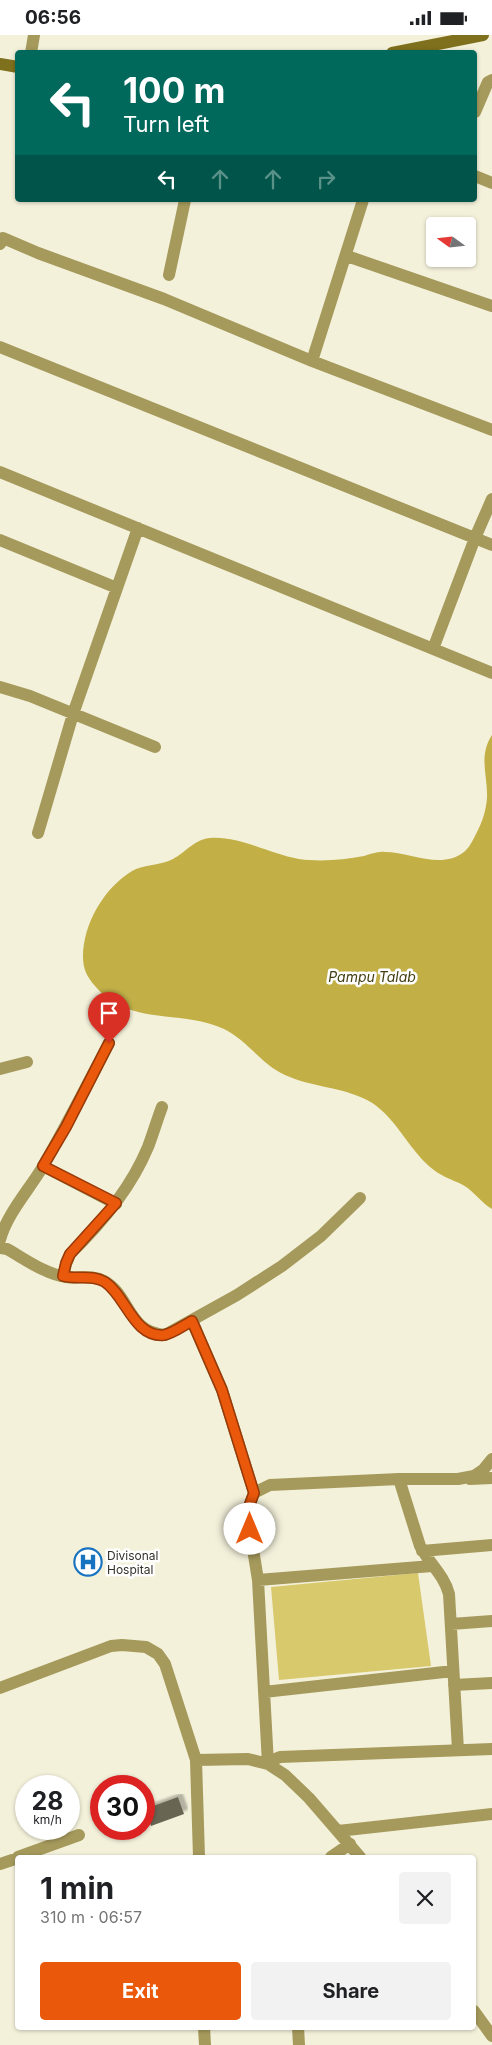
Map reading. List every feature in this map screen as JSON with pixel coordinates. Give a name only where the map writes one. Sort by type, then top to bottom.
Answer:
[{"type":"main road","points":[[407,50],[482,35]]},
{"type":"main road","points":[[0,64],[15,66]]},
{"type":"street","points":[[32,50],[34,35]]},
{"type":"street","points":[[477,107],[488,81],[492,80]]},
{"type":"street","points":[[477,178],[492,183]]},
{"type":"street","points":[[169,275],[184,202]]},
{"type":"street","points":[[312,361],[363,202]]},
{"type":"street","points":[[0,244],[3,238],[38,253],[164,299],[312,361],[492,430]]},
{"type":"street","points":[[347,255],[492,306]]},
{"type":"street","points":[[0,347],[492,545]]},
{"type":"street","points":[[0,472],[492,673]]},
{"type":"street","points":[[433,649],[475,538],[492,499]]},
{"type":"street","points":[[38,833],[73,714],[138,528]]},
{"type":"street","points":[[0,540],[117,588]]},
{"type":"street","points":[[0,687],[30,696],[155,747]]},
{"type":"street","points":[[0,1240],[10,1216],[66,1127],[109,1043]]},
{"type":"street","points":[[0,1069],[27,1063]]},
{"type":"street","points":[[63,1276],[70,1254],[116,1203],[133,1178],[148,1148],[162,1107]]},
{"type":"street","points":[[43,1166],[116,1203]]},
{"type":"street","points":[[0,1248],[7,1249],[52,1273],[63,1276],[92,1277],[104,1281],[114,1289],[142,1328],[153,1334],[165,1335],[237,1295],[282,1266],[321,1236],[360,1198]]},
{"type":"street","points":[[192,1321],[222,1390],[254,1493],[247,1512],[258,1580],[268,1763]]},
{"type":"street","points":[[458,1479],[474,1476],[484,1470],[492,1459]]},
{"type":"street","points":[[254,1493],[270,1485],[398,1479],[492,1478]]},
{"type":"street","points":[[398,1479],[407,1501],[415,1535],[422,1551],[446,1583],[449,1594],[458,1750]]},
{"type":"street","points":[[422,1551],[492,1545]]},
{"type":"street","points":[[258,1580],[432,1566]]},
{"type":"street","points":[[451,1624],[492,1621]]},
{"type":"street","points":[[0,1688],[111,1646],[134,1645],[146,1647],[158,1654],[166,1664],[196,1760],[199,1855]]},
{"type":"street","points":[[264,1692],[453,1671]]},
{"type":"street","points":[[454,1685],[492,1683]]},
{"type":"street","points":[[268,1763],[280,1757],[492,1749]]},
{"type":"street","points":[[196,1760],[248,1759],[268,1763],[285,1775],[358,1855]]},
{"type":"street","points":[[338,1831],[492,1814]]},
{"type":"street","points":[[26,1855],[66,1840]]},
{"type":"street","points":[[334,1855],[350,1844]]},
{"type":"street","points":[[0,1864],[15,1859]]},
{"type":"street","points":[[476,2014],[492,2036]]},
{"type":"street","points":[[204,2030],[205,2045]]},
{"type":"street","points":[[298,2030],[299,2045]]},
{"type":"shaded area","points":[[418,1573],[431,1666],[279,1680],[271,1587]]},
{"type":"water","name":"Pampu Talab","points":[[492,735],[492,1209],[463,1185],[430,1167],[414,1150],[393,1122],[377,1106],[347,1092],[285,1075],[269,1065],[233,1034],[224,1029],[208,1023],[140,1012],[124,1007],[109,999],[92,983],[85,969],[83,957],[84,945],[91,920],[104,897],[122,878],[142,867],[168,861],[195,843],[205,839],[221,838],[244,842],[288,857],[307,860],[340,859],[382,852],[435,860],[455,857],[464,852],[469,846],[478,830],[486,808],[485,751]]},
{"type":"building","points":[[178,1797],[184,1814],[155,1825],[155,1805]]},
{"type":"place","name":"Divisonal Hospital","points":[[88,1562]]},
{"type":"route","points":[[109,1043],[66,1127],[43,1166],[116,1203],[70,1254],[63,1276],[92,1277],[104,1281],[114,1289],[142,1328],[153,1334],[165,1335],[192,1321],[222,1390],[254,1493],[247,1512],[250,1529]]}]
